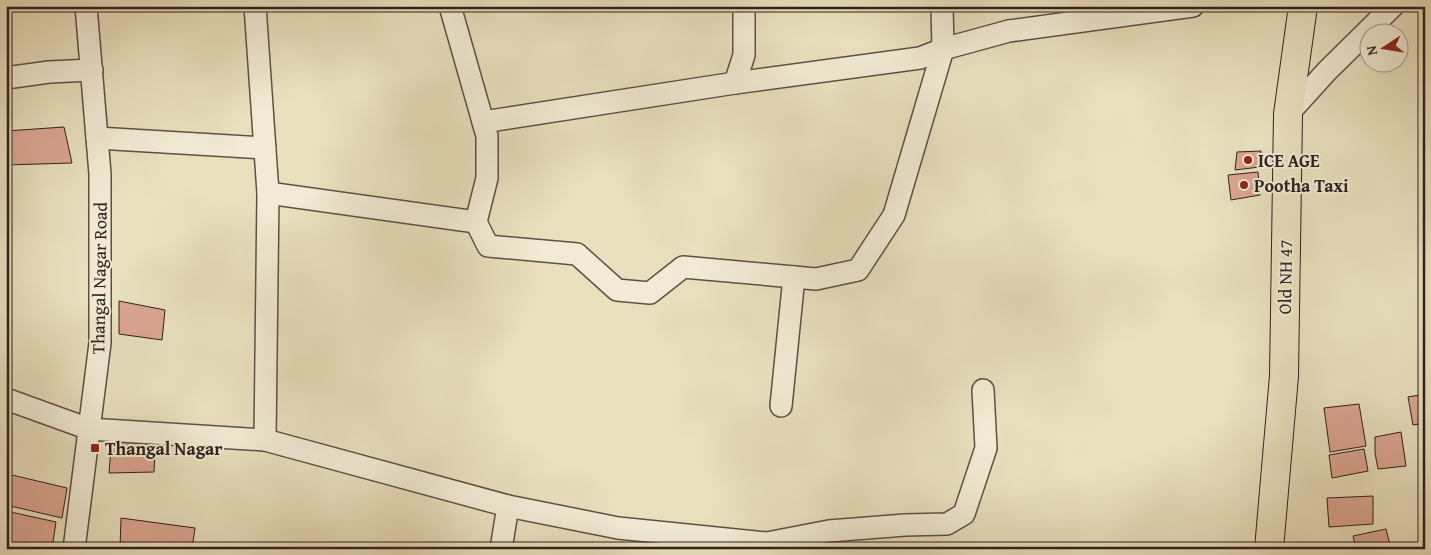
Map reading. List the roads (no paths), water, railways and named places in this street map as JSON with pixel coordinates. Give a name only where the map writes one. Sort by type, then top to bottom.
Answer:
[{"type":"main road","name":"Old NH 47","points":[[1269,549],[1284,376],[1288,114],[1304,6]]},
{"type":"street","name":"Thangal Nagar Road","points":[[74,549],[100,343],[100,174],[86,6]]},
{"type":"street","points":[[255,6],[268,192],[265,440]]},
{"type":"street","points":[[450,6],[487,136],[487,178],[476,222],[488,246],[577,254],[617,290],[650,294],[683,267],[816,279],[858,270],[894,215],[943,49],[942,6]]},
{"type":"street","points":[[735,83],[744,55],[744,6]]},
{"type":"street","points":[[483,122],[735,83],[920,58],[943,49],[1009,31],[1193,6]]},
{"type":"street","points":[[1288,114],[1327,71],[1393,6]]},
{"type":"street","points":[[6,78],[49,72],[92,70]]},
{"type":"street","points":[[97,138],[265,148]]},
{"type":"street","points":[[268,192],[476,222]]},
{"type":"street","points":[[780,406],[794,276]]},
{"type":"street","points":[[6,399],[89,429],[265,440],[508,506],[682,542],[767,543],[829,530],[947,524],[964,514],[986,448],[983,390]]},
{"type":"street","points":[[501,549],[508,506]]},
{"type":"place","name":"ICE AGE","points":[[1248,160]]},
{"type":"place","name":"Pootha Taxi","points":[[1244,185]]},
{"type":"place","name":"Thangal Nagar","points":[[95,448]]}]
